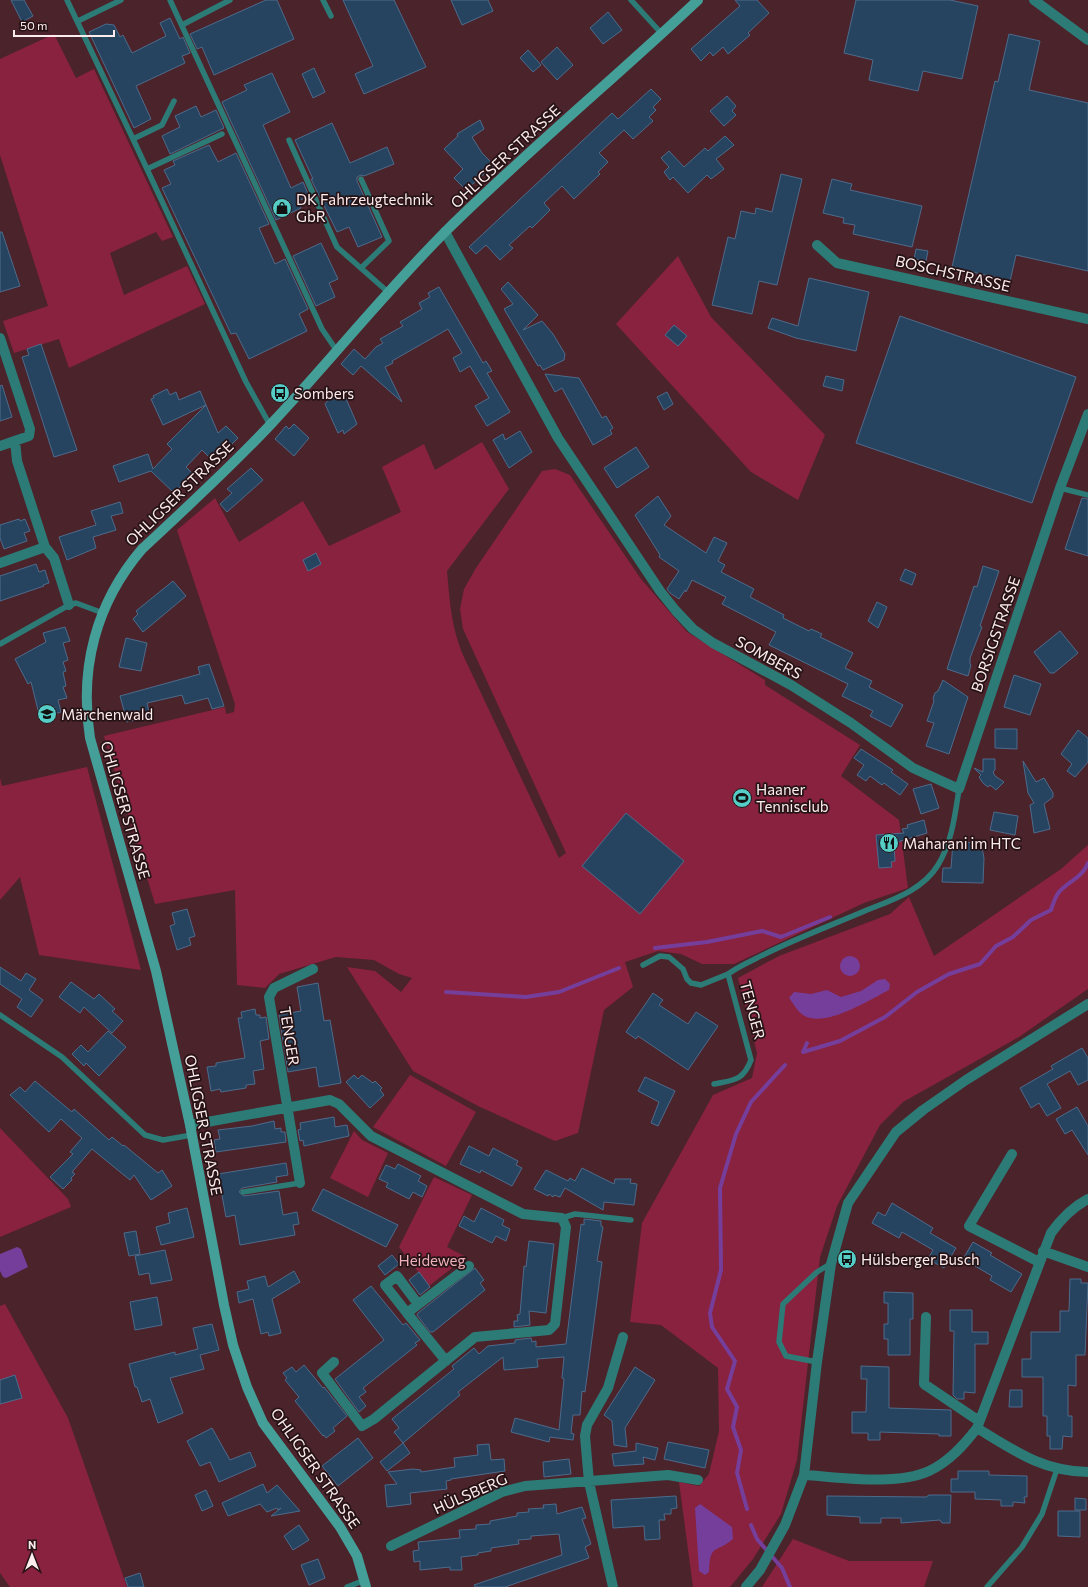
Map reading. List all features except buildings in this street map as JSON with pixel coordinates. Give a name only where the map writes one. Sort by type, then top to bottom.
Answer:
[{"type":"main road","name":"OHLIGSER STRASSE","points":[[365,1584],[357,1556],[340,1527],[264,1423],[247,1387],[233,1345],[191,1130],[156,971],[88,725],[85,700],[87,671],[92,647],[103,613],[118,582],[129,564],[142,549],[270,424],[337,351],[388,292],[445,232],[502,177],[698,0]]},
{"type":"street","points":[[1034,0],[1088,40]]},
{"type":"street","name":"SOMBERS","points":[[445,232],[558,438],[660,591],[676,611],[694,629],[713,643],[791,685],[844,718],[913,768],[959,789]]},
{"type":"street","name":"BOSCHSTRASSE","points":[[817,244],[837,263],[1088,319]]},
{"type":"street","points":[[0,338],[30,429],[29,436],[0,446]]},
{"type":"street","name":"BORSIGSTRASSE","points":[[959,789],[1060,488],[1088,414]]},
{"type":"street","points":[[15,441],[17,461],[45,547],[54,558],[69,604]]},
{"type":"street","points":[[0,563],[45,547]]},
{"type":"street","name":"TENGER","points":[[286,1109],[269,997],[274,988],[313,969]]},
{"type":"street","points":[[746,1587],[760,1570],[785,1525],[804,1475],[817,1362],[831,1264],[848,1203],[896,1132],[923,1110],[966,1080],[1088,1004]]},
{"type":"street","points":[[191,1130],[330,1100],[339,1104],[371,1136],[523,1214],[562,1218],[566,1227],[555,1324],[549,1330],[475,1337],[374,1420],[362,1426],[322,1373],[334,1362]]},
{"type":"street","points":[[286,1109],[300,1183]]},
{"type":"street","points":[[1012,1154],[970,1226],[1039,1262]]},
{"type":"street","points":[[804,1475],[883,1479],[913,1476],[930,1471],[945,1462],[964,1446],[978,1425],[1051,1233],[1060,1220],[1080,1203],[1088,1199]]},
{"type":"street","points":[[1043,1251],[1088,1267]]},
{"type":"street","points":[[407,1313],[469,1266]]},
{"type":"street","points":[[418,1304],[397,1276],[385,1285],[446,1361]]},
{"type":"street","points":[[926,1317],[924,1384],[978,1425],[1033,1461],[1057,1469],[1088,1472]]},
{"type":"street","points":[[613,1587],[589,1482],[585,1436],[587,1425],[608,1388],[623,1337]]},
{"type":"street","name":"HÜLSBERG","points":[[391,1546],[502,1492],[525,1486],[668,1475],[698,1480]]},
{"type":"lane","points":[[67,0],[246,382],[270,424]]},
{"type":"lane","points":[[78,21],[121,0]]},
{"type":"lane","points":[[170,0],[322,329],[337,351]]},
{"type":"lane","points":[[182,24],[230,0]]},
{"type":"lane","points":[[323,0],[331,16]]},
{"type":"lane","points":[[630,0],[662,34]]},
{"type":"lane","points":[[133,139],[162,125],[174,101]]},
{"type":"lane","points":[[147,169],[222,134]]},
{"type":"lane","points":[[289,140],[337,247],[388,292]]},
{"type":"lane","points":[[361,179],[389,241],[361,268]]},
{"type":"lane","points":[[1060,488],[1088,495]]},
{"type":"lane","points":[[0,644],[69,604],[76,603],[103,613]]},
{"type":"lane","points":[[728,974],[774,950],[912,890],[925,881],[938,865],[948,842],[955,821],[959,789]]},
{"type":"lane","name":"TENGER","points":[[643,965],[660,956],[669,957],[683,969],[691,984],[700,985],[728,974],[751,1060],[747,1071],[740,1078],[714,1084]]},
{"type":"lane","points":[[0,1015],[62,1057],[145,1135],[163,1140],[191,1130]]},
{"type":"lane","points":[[243,1192],[300,1183]]},
{"type":"lane","points":[[562,1218],[575,1214],[631,1220]]},
{"type":"lane","points":[[817,1362],[786,1356],[779,1342],[783,1304],[817,1272],[831,1264]]},
{"type":"lane","points":[[987,1587],[1022,1547],[1042,1514],[1057,1469]]},
{"type":"lane","points":[[347,1587],[365,1584]]},
{"type":"green space","points":[[54,34],[76,78],[94,69],[173,237],[162,241],[156,232],[110,253],[124,295],[187,266],[205,304],[69,368],[59,339],[14,353],[3,321],[48,306],[0,155],[0,59]]},
{"type":"green space","points":[[678,256],[711,317],[825,435],[798,500],[751,472],[616,324]]},
{"type":"green space","points":[[482,442],[509,489],[447,571],[453,624],[463,655],[559,858],[566,853],[463,629],[460,609],[464,589],[476,568],[542,471],[555,469],[570,475],[641,579],[687,632],[765,680],[765,685],[860,745],[841,776],[899,820],[908,888],[864,903],[734,964],[702,964],[681,954],[658,951],[625,962],[633,987],[604,1010],[578,1133],[555,1141],[478,1106],[413,1071],[347,967],[375,971],[401,992],[412,978],[399,974],[374,960],[336,957],[279,974],[265,988],[237,985],[235,890],[155,904],[104,736],[225,707],[226,714],[234,712],[235,704],[177,530],[215,498],[239,542],[303,501],[329,546],[401,512],[382,467],[424,444],[435,470]]},
{"type":"green space","points":[[87,767],[141,970],[39,955],[20,877],[0,900],[0,778],[2,786]]},
{"type":"green space","points":[[1088,845],[1088,989],[1019,1037],[903,1102],[880,1125],[837,1206],[820,1257],[797,1460],[781,1514],[753,1559],[730,1587],[693,1587],[679,1482],[699,1486],[709,1474],[719,1431],[718,1368],[661,1325],[630,1322],[642,1223],[713,1095],[752,1078],[757,1053],[738,978],[779,956],[890,914],[909,897],[934,956],[1061,869]]},
{"type":"green space","points":[[410,1075],[476,1112],[446,1166],[373,1127]]},
{"type":"green space","points":[[0,1128],[68,1199],[71,1207],[0,1237]]},
{"type":"green space","points":[[354,1131],[362,1140],[388,1153],[368,1197],[330,1178]]},
{"type":"green space","name":"Heideweg","points":[[434,1177],[472,1195],[447,1247],[466,1257],[429,1286],[399,1247]]},
{"type":"green space","points":[[5,1304],[68,1418],[127,1587],[10,1587],[0,1573],[0,1306]]},
{"type":"green space","points":[[793,1539],[849,1561],[933,1561],[924,1587],[762,1587]]},
{"type":"shaded area","points":[[850,956],[857,959],[860,966],[857,973],[850,976],[843,973],[840,966],[843,959]]},
{"type":"shaded area","points":[[885,979],[890,984],[889,990],[859,1006],[834,1016],[812,1018],[803,1015],[789,998],[794,992],[811,994],[827,990],[841,997],[861,991],[878,980]]},
{"type":"shaded area","points":[[17,1247],[21,1249],[28,1267],[6,1278],[3,1277],[0,1271],[0,1254]]},
{"type":"shaded area","points":[[700,1504],[732,1527],[733,1539],[712,1553],[709,1572],[705,1575],[699,1571],[695,1508]]},
{"type":"waterway","points":[[803,1052],[840,1041],[885,1017],[917,992],[949,974],[980,964],[996,946],[1013,937],[1031,920],[1051,910],[1055,898],[1059,892],[1079,876],[1088,863]]},
{"type":"waterway","points":[[655,948],[707,942],[762,931],[781,937],[830,917]]},
{"type":"waterway","points":[[446,992],[526,997],[559,992],[619,968]]},
{"type":"waterway","points":[[803,1052],[807,1043]]},
{"type":"waterway","points":[[747,1509],[737,1473],[741,1450],[733,1427],[737,1407],[727,1389],[735,1361],[712,1327],[710,1313],[721,1270],[720,1188],[736,1134],[751,1102],[785,1065]]},
{"type":"waterway","points":[[751,1525],[757,1539],[782,1568],[790,1587]]},
{"type":"place","name":"DK Fahrzeugtechnik GbR","points":[[282,208]]},
{"type":"place","name":"Sombers","points":[[280,393]]},
{"type":"place","name":"Märchenwald","points":[[47,714]]},
{"type":"place","name":"Haaner Tennisclub","points":[[742,798]]},
{"type":"place","name":"Maharani im HTC","points":[[889,843]]},
{"type":"place","name":"Hülsberger Busch","points":[[847,1259]]}]
